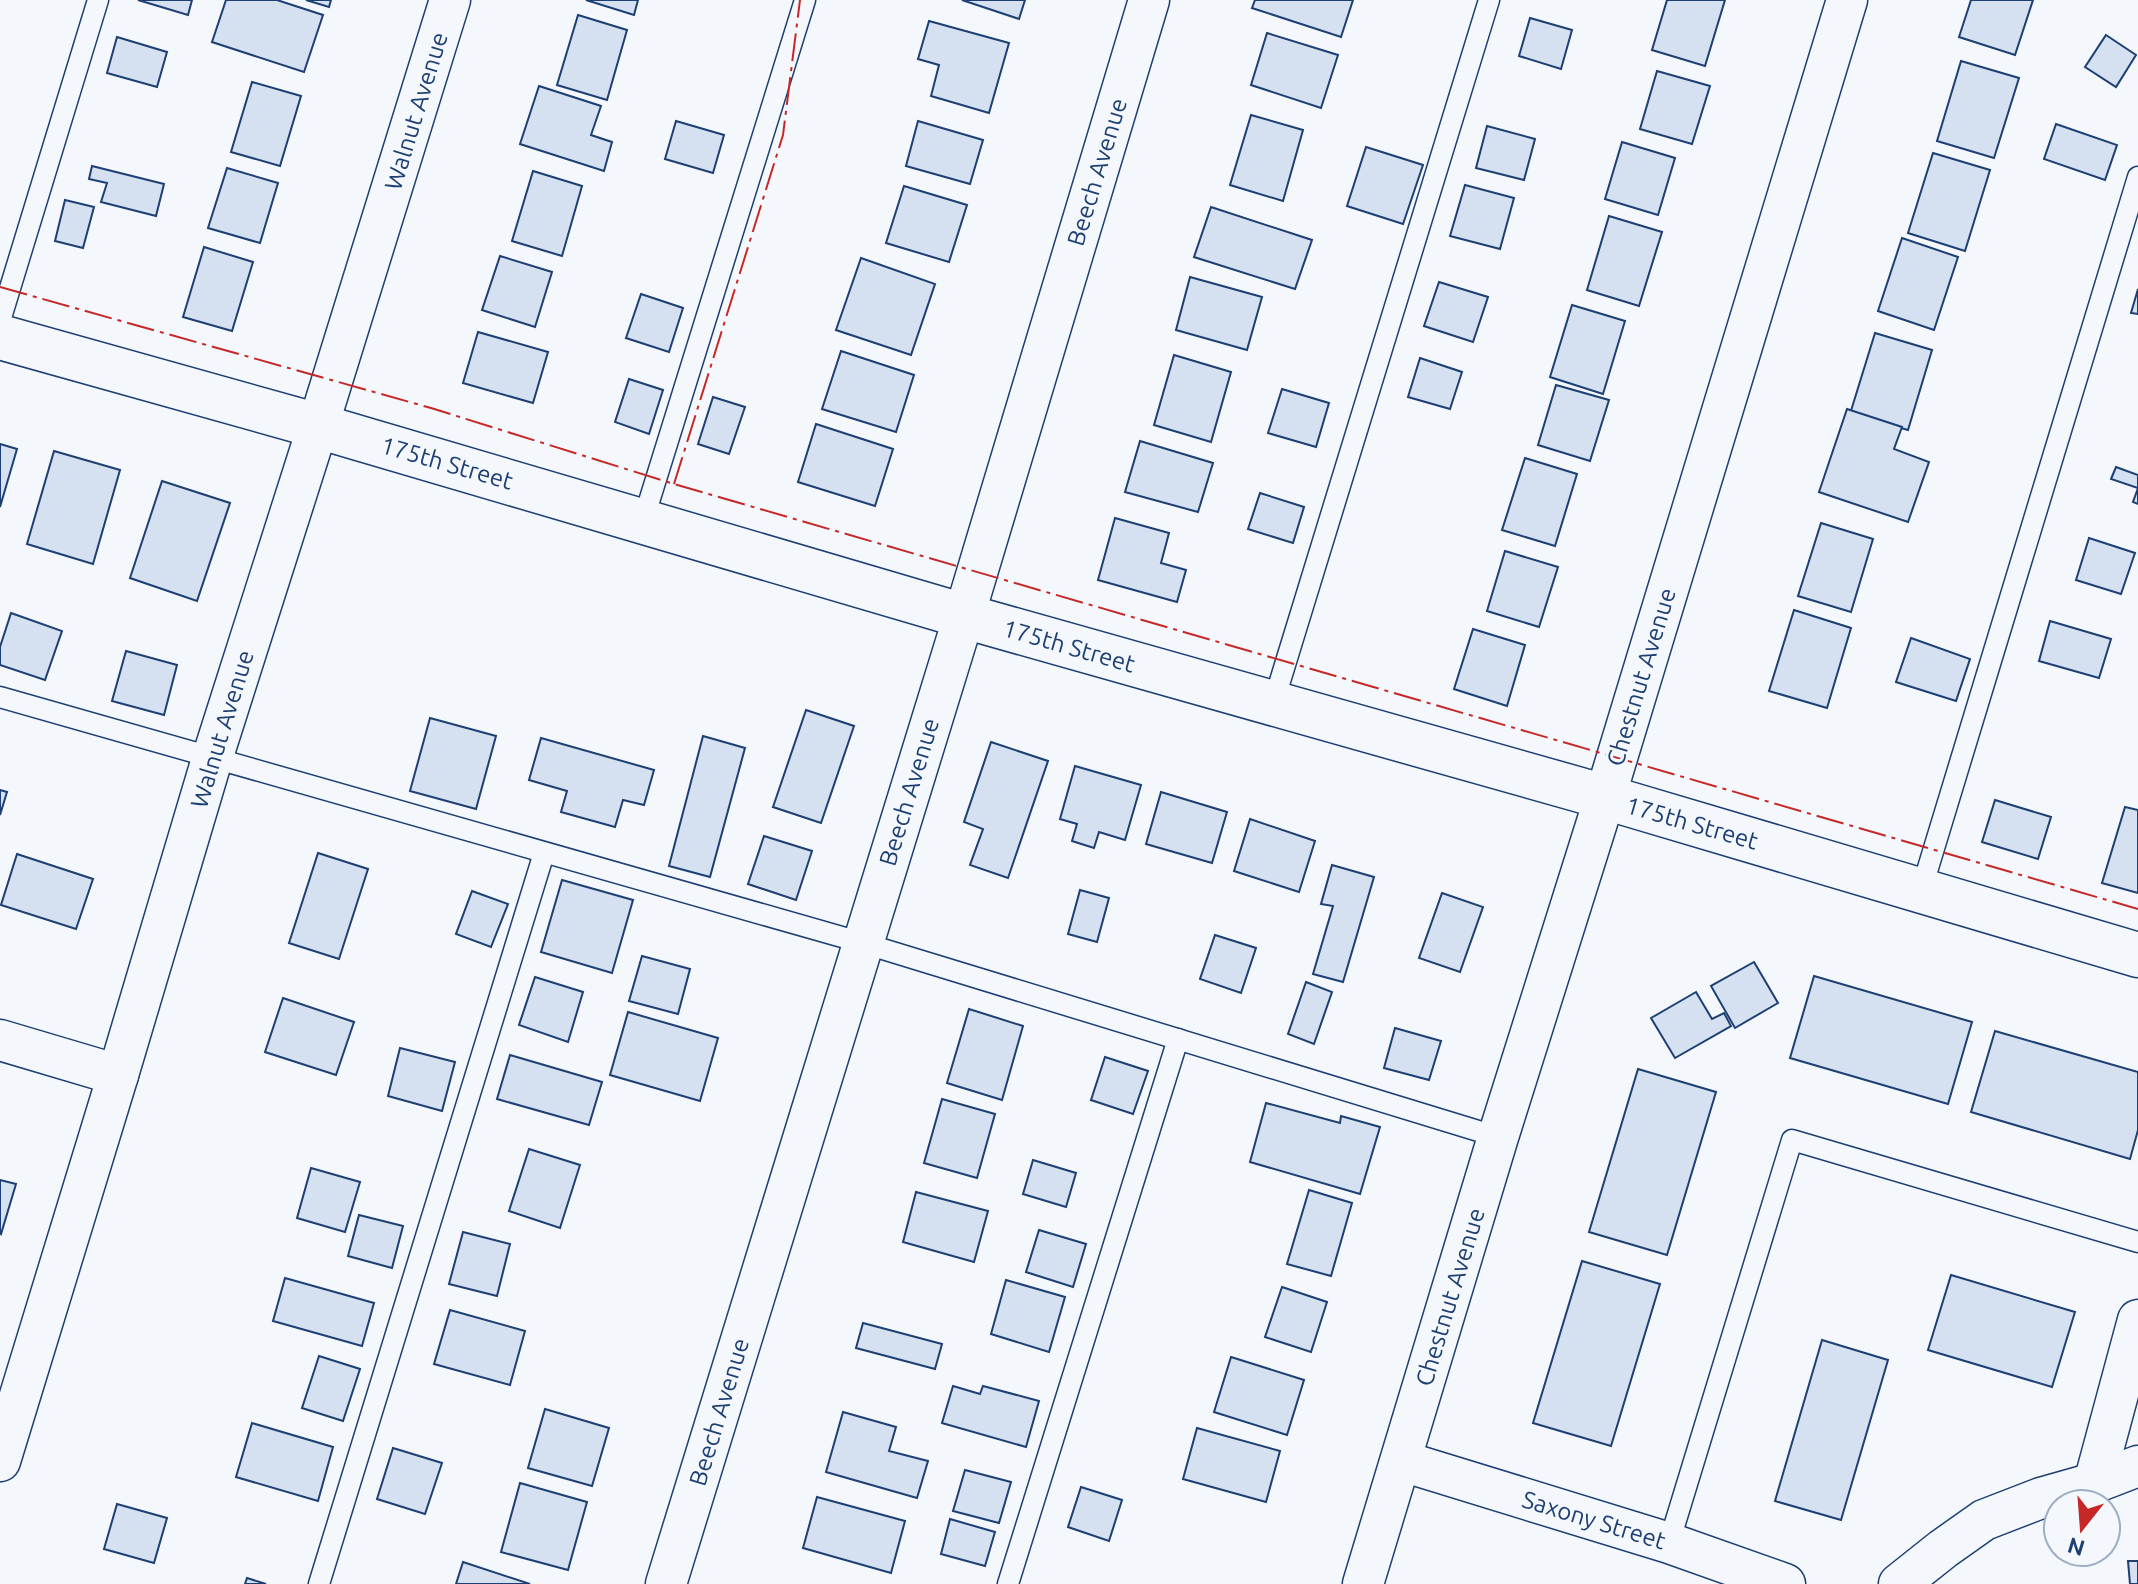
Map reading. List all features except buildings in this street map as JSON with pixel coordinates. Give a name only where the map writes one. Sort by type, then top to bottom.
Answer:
[{"type":"street","name":"Walnut Avenue","points":[[0,1461],[12,1382],[118,1075],[212,759],[450,0]]},
{"type":"street","name":"Beech Avenue","points":[[666,1584],[964,616],[1149,0]]},
{"type":"street","name":"Chestnut Avenue","points":[[1363,1584],[1847,0]]},
{"type":"street","name":"175th Street","points":[[0,337],[318,426],[964,616],[1605,797],[2138,955]]},
{"type":"street","points":[[0,1040],[118,1075]]},
{"type":"street","points":[[2094,1483],[2138,1320]]},
{"type":"street","name":"Saxony Street","points":[[1402,1461],[1669,1543],[1785,1584]]},
{"type":"street","points":[[1899,1584],[1984,1520],[2138,1466]]},
{"type":"lane","points":[[0,321],[98,0]]},
{"type":"lane","points":[[643,521],[805,0]]},
{"type":"lane","points":[[1273,704],[1489,0]]},
{"type":"lane","points":[[1921,891],[2138,177]]},
{"type":"lane","points":[[0,697],[863,943],[1498,1137]]},
{"type":"lane","points":[[319,1584],[544,853]]},
{"type":"lane","points":[[1008,1584],[1178,1039]]},
{"type":"lane","points":[[1669,1543],[1792,1140],[2138,1242]]},
{"type":"power","points":[[674,484],[783,135],[800,0]]},
{"type":"power","points":[[0,287],[431,408],[674,484],[2138,909]]}]
